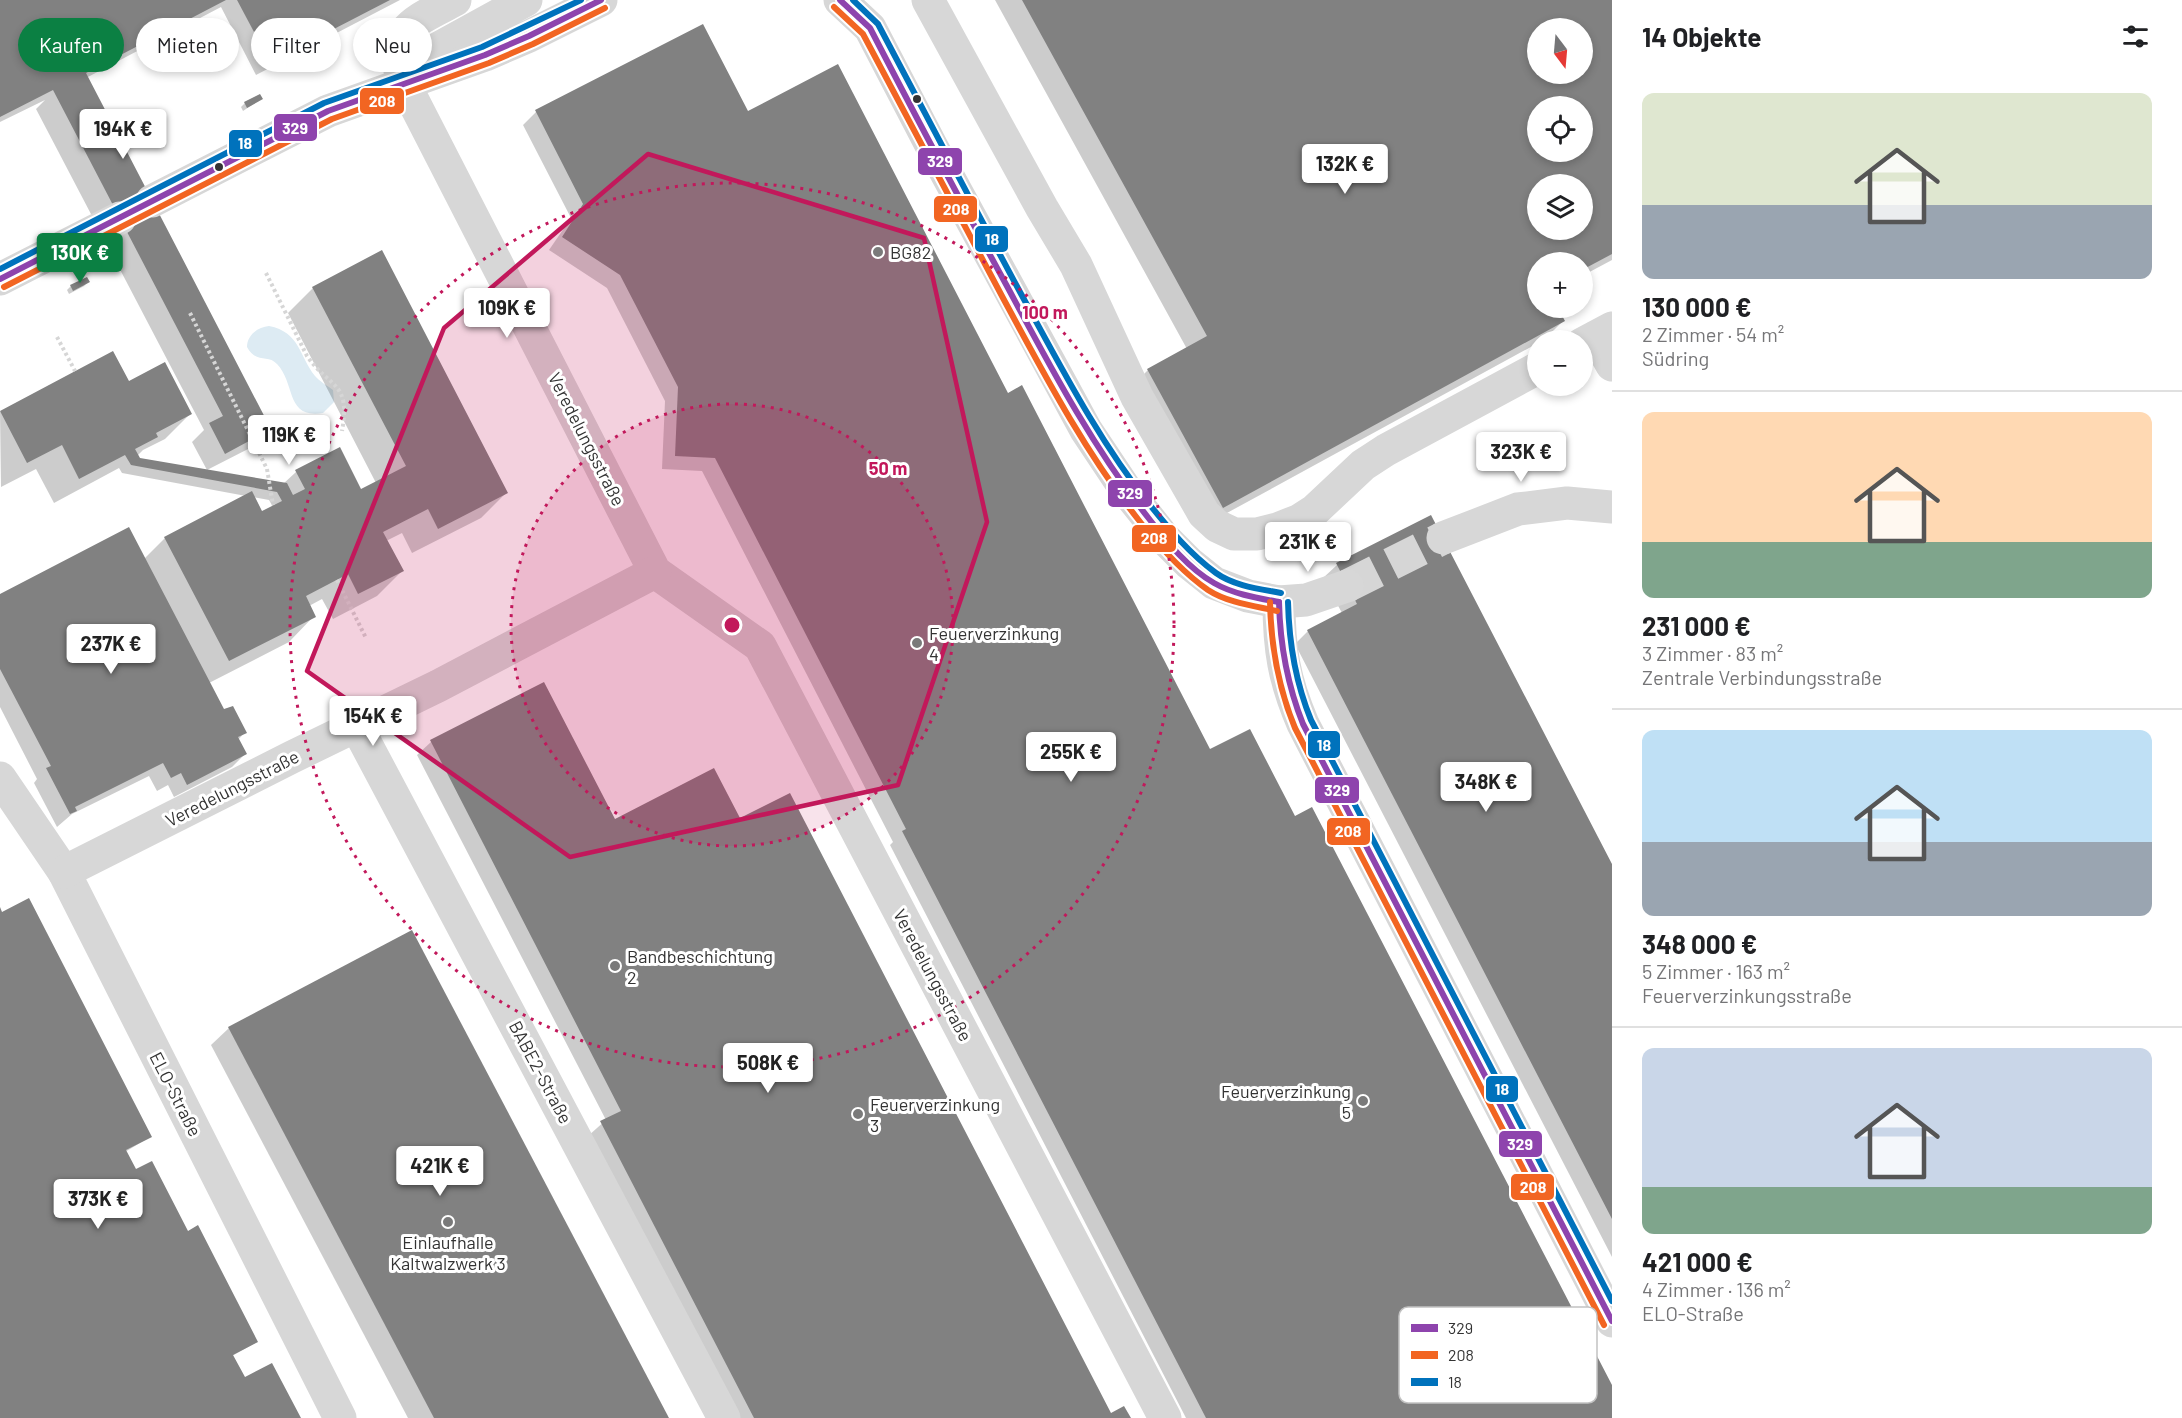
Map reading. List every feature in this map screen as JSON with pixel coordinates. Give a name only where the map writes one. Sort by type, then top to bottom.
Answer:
[{"type":"street","name":"Veredelungsstraße","points":[[455,0],[424,17],[405,31],[396,48],[397,66],[404,83],[655,572],[760,646],[1165,1418]]},
{"type":"street","points":[[404,83],[437,49],[526,0]]},
{"type":"street","points":[[840,0],[870,14],[932,147],[1086,430],[1126,490],[1166,539],[1214,583],[1248,596],[1279,602],[1306,600],[1347,586]]},
{"type":"street","points":[[928,0],[1042,208],[1076,265],[1137,397],[1204,514],[1217,526],[1234,534],[1257,534],[1300,520],[1314,511],[1363,465],[1386,450],[1527,374]]},
{"type":"street","points":[[152,201],[328,111],[485,55],[593,2]]},
{"type":"street","points":[[0,279],[120,218]]},
{"type":"street","points":[[1597,336],[1612,365]]},
{"type":"street","points":[[1443,538],[1518,509],[1567,503],[1612,507]]},
{"type":"street","name":"Veredelungsstraße","points":[[64,872],[292,757],[357,727],[655,572]]},
{"type":"street","points":[[1279,602],[1283,666],[1290,694],[1303,724],[1612,1321]]},
{"type":"street","name":"BABE2-Straße","points":[[357,727],[724,1418]]},
{"type":"street","name":"ELO-Straße","points":[[0,778],[64,872],[340,1418]]},
{"type":"path","points":[[266,273],[307,356],[313,365],[338,388],[344,401],[342,431]]},
{"type":"path","points":[[190,313],[267,469],[273,505]]},
{"type":"path","points":[[57,337],[75,371]]},
{"type":"path","points":[[337,580],[366,638]]},
{"type":"highlighted area","points":[[648,154],[924,238],[987,522],[898,785],[570,857],[307,671],[444,328]]},
{"type":"shaded area","points":[[269,326],[279,329],[293,339],[315,376],[333,390],[334,402],[323,413],[302,411],[293,398],[283,372],[277,364],[254,355],[247,347],[254,332]]},
{"type":"building","points":[[0,0],[226,0],[191,18],[136,18],[136,47],[124,53],[124,18],[18,18],[18,72],[88,72],[86,73],[271,429],[225,454],[209,423],[223,416],[53,90],[0,117]]},
{"type":"building","points":[[237,0],[390,0],[341,25],[341,18],[251,18],[251,26]]},
{"type":"building","points":[[1022,0],[1612,0],[1612,254],[1593,264],[1593,252],[1527,252],[1527,318],[1563,318],[1565,321],[1549,330],[1527,330],[1527,342],[1223,508],[1147,369],[1207,336]]},
{"type":"building","points":[[703,24],[748,111],[838,64],[1008,393],[1022,385],[1210,749],[1250,729],[1295,816],[1312,807],[1572,1307],[1399,1307],[1399,1403],[1597,1403],[1597,1356],[1612,1385],[1612,1418],[1206,1418],[902,831],[906,829],[715,458],[675,456],[678,387],[620,275],[562,237],[583,204],[535,110]]},
{"type":"building","points":[[260,94],[263,99],[247,108],[244,102]]},
{"type":"building","points":[[382,250],[508,493],[438,529],[428,509],[383,532],[404,571],[358,594],[348,574],[306,596],[316,617],[229,661],[164,537],[252,491],[262,511],[282,501],[277,492],[131,465],[125,455],[79,479],[62,445],[27,463],[0,411],[113,351],[129,381],[165,362],[192,414],[156,433],[158,437],[135,449],[140,458],[287,483],[293,495],[305,489],[295,470],[340,447],[361,489],[406,466],[312,287]]},
{"type":"building","points":[[87,277],[90,282],[73,291],[70,285]]},
{"type":"building","points":[[1431,515],[1612,864],[1612,1219],[1307,630],[1357,604],[1336,563]]},
{"type":"building","points":[[129,527],[224,709],[233,706],[247,733],[238,737],[247,754],[187,785],[181,773],[171,778],[163,763],[75,807],[77,811],[70,814],[46,768],[51,766],[0,669],[0,594]]},
{"type":"building","points":[[544,682],[615,819],[714,768],[740,818],[790,793],[1111,1413],[1124,1406],[1131,1418],[754,1418],[600,1121],[621,1111],[430,740]]},
{"type":"building","points":[[29,898],[152,1137],[126,1150],[136,1169],[152,1161],[188,1231],[198,1225],[258,1342],[233,1355],[245,1377],[272,1363],[301,1418],[0,1418],[0,907],[2,912]]},
{"type":"building","name":"Einlaufhalle Kaltwalzwerk 3","points":[[412,930],[669,1418],[434,1418],[228,1027]]},
{"type":"tunnel","points":[[1347,586],[1443,538]]},
{"type":"transit line","name":"18","points":[[0,269],[324,103],[482,47],[581,0]]},
{"type":"transit line","name":"329","points":[[0,279],[328,111],[485,55],[601,0]]},
{"type":"transit line","name":"329","points":[[840,0],[870,28],[1057,378],[1091,436],[1129,493],[1171,546],[1205,577],[1237,593],[1279,602]]},
{"type":"transit line","name":"18","points":[[853,0],[878,24],[1065,374],[1113,455],[1131,480],[1181,541],[1216,573],[1239,584],[1281,593]]},
{"type":"transit line","name":"208","points":[[834,7],[863,34],[1051,385],[1084,442],[1121,497],[1164,550],[1180,567],[1208,590],[1233,601],[1277,611]]},
{"type":"transit line","name":"208","points":[[4,287],[332,119],[489,63],[605,8]]},
{"type":"transit line","name":"208","points":[[1270,602],[1276,666],[1295,728],[1595,1307]]},
{"type":"transit line","name":"329","points":[[1279,602],[1285,664],[1303,724],[1612,1321]]},
{"type":"transit line","name":"18","points":[[1288,602],[1294,662],[1311,720],[1612,1301]]},
{"type":"transit line","name":"208","points":[[1597,1311],[1604,1325]]},
{"type":"place","name":"BG82","points":[[878,252]]},
{"type":"place","name":"Feuerverzinkung 4","points":[[917,643]]},
{"type":"place","name":"Bandbeschichtung 2","points":[[615,966]]},
{"type":"place","name":"Feuerverzinkung 5","points":[[1363,1101]]},
{"type":"place","name":"Feuerverzinkung 3","points":[[858,1114]]},
{"type":"place","name":"Einlaufhalle Kaltwalzwerk 3","points":[[448,1222]]}]
